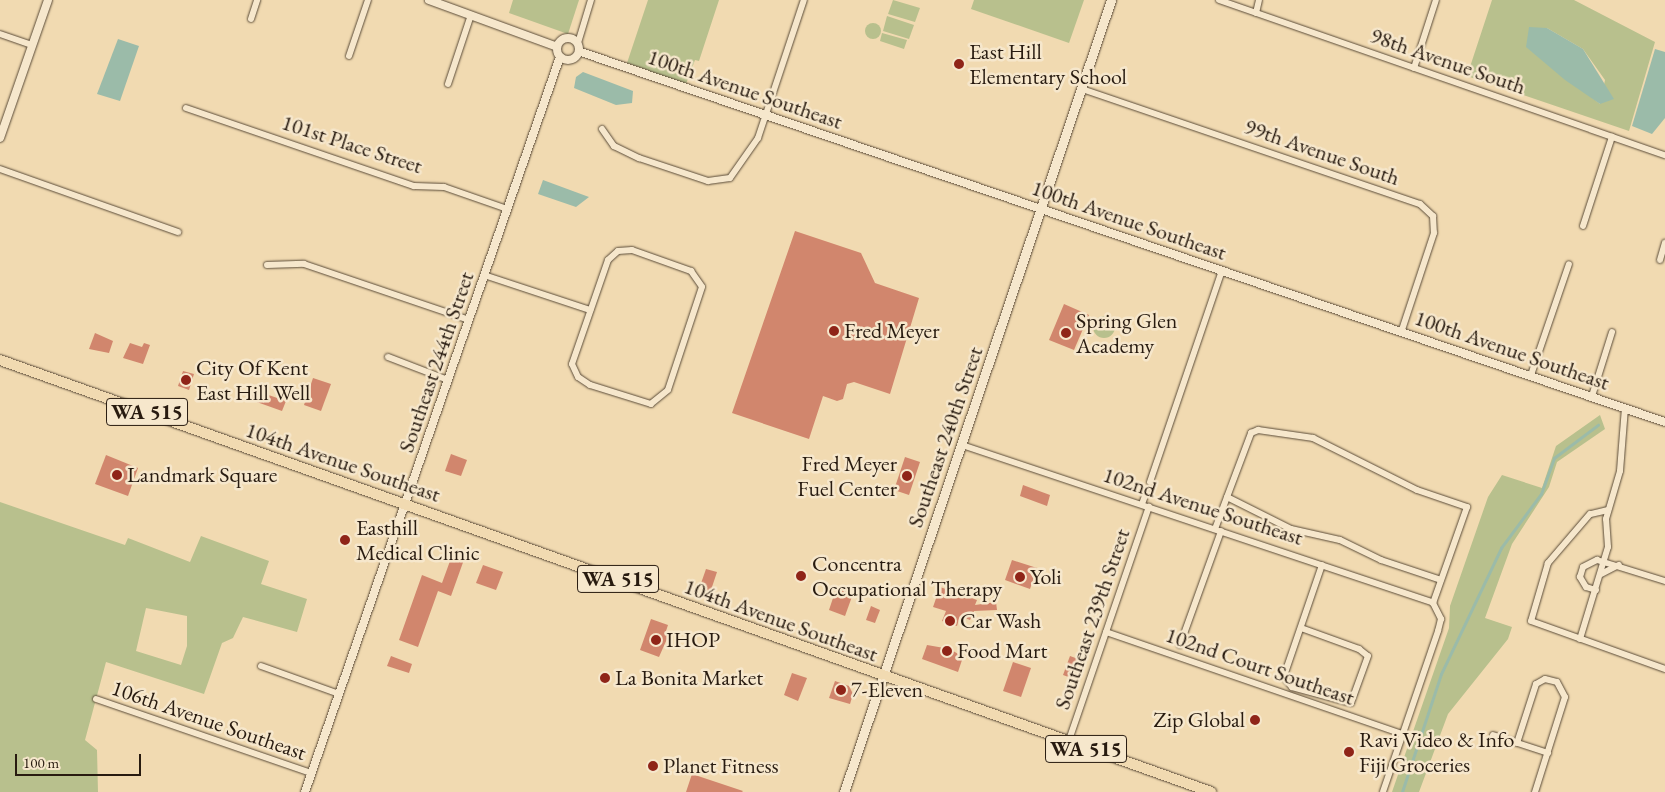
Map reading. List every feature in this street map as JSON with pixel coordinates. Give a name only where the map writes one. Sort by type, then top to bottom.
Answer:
[{"type":"main road","name":"Southeast 240th Street","points":[[844,792],[1043,208],[1111,0]]},
{"type":"main road","name":"104th Avenue Southeast","points":[[0,360],[405,504],[884,678],[1211,792]]},
{"type":"street","points":[[0,138],[48,0]]},
{"type":"street","points":[[251,19],[257,0]]},
{"type":"street","points":[[349,56],[368,0]]},
{"type":"street","points":[[429,0],[555,46],[560,57],[576,56],[581,52],[578,43],[591,0]]},
{"type":"street","points":[[602,129],[610,143],[622,151],[703,180],[723,182],[742,165],[768,115],[804,0]]},
{"type":"street","name":"98th Avenue South","points":[[1219,0],[1665,155]]},
{"type":"street","points":[[1256,13],[1259,0]]},
{"type":"street","points":[[1414,68],[1436,0]]},
{"type":"street","points":[[448,84],[471,15]]},
{"type":"street","points":[[0,34],[32,45]]},
{"type":"street","points":[[555,46],[559,42],[578,43]]},
{"type":"street","name":"100th Avenue Southeast","points":[[581,52],[1043,208],[1222,271],[1402,330],[1665,422]]},
{"type":"street","name":"Southeast 244th Street","points":[[305,792],[560,57]]},
{"type":"street","name":"99th Avenue South","points":[[1082,89],[1420,204],[1433,216],[1434,233],[1402,330]]},
{"type":"street","name":"101st Place Street","points":[[186,108],[414,186],[444,187],[507,209]]},
{"type":"street","points":[[1583,226],[1612,137]]},
{"type":"street","points":[[0,169],[178,232]]},
{"type":"street","points":[[1660,260],[1665,243]]},
{"type":"street","points":[[632,250],[690,271],[699,279],[701,294],[668,390],[658,402],[645,404],[590,385],[578,377],[572,360],[590,310],[608,260],[618,251],[632,250]]},
{"type":"street","points":[[267,265],[304,264],[468,320]]},
{"type":"street","points":[[1531,375],[1569,264]]},
{"type":"street","points":[[1150,482],[1222,271]]},
{"type":"street","points":[[484,275],[590,310]]},
{"type":"street","points":[[1592,396],[1612,332]]},
{"type":"street","points":[[388,357],[448,380]]},
{"type":"street","points":[[1580,638],[1604,560],[1608,510],[1620,471],[1625,408]]},
{"type":"street","points":[[1180,645],[1227,497],[1251,433],[1258,430],[1313,438],[1417,490],[1467,507],[1433,603],[1441,619],[1383,792]]},
{"type":"street","name":"102nd Avenue Southeast","points":[[962,445],[1433,603]]},
{"type":"street","name":"Southeast 239th Street","points":[[1068,743],[1106,632],[1145,505],[1146,492]]},
{"type":"street","points":[[1227,497],[1291,529],[1340,540],[1381,560],[1441,580]]},
{"type":"street","points":[[1608,510],[1590,514],[1548,563],[1531,622],[1665,669]]},
{"type":"street","points":[[1596,590],[1586,587],[1580,572],[1587,563],[1604,560],[1665,581]]},
{"type":"street","points":[[1301,628],[1322,565]]},
{"type":"street","points":[[1601,574],[1619,565]]},
{"type":"street","name":"102nd Court Southeast","points":[[1301,628],[1364,651],[1367,662],[1353,701],[1346,704],[1286,681],[1285,673],[1301,628]]},
{"type":"street","name":"102nd Court Southeast","points":[[1106,632],[1403,734]]},
{"type":"street","points":[[261,666],[339,694]]},
{"type":"street","points":[[1517,743],[1536,684],[1552,680],[1563,688],[1565,698],[1535,792]]},
{"type":"street","name":"106th Avenue Southeast","points":[[96,699],[311,773]]},
{"type":"street","points":[[1493,735],[1548,753]]},
{"type":"green space","points":[[513,0],[579,0],[568,34],[509,13]]},
{"type":"green space","points":[[648,0],[719,0],[699,61],[695,60],[686,84],[627,63]]},
{"type":"green space","points":[[893,0],[920,8],[915,22],[888,14]]},
{"type":"green space","points":[[974,0],[1084,0],[1069,43],[971,9]]},
{"type":"green space","points":[[1492,0],[1574,0],[1655,42],[1629,131],[1467,76]],"holes":[[[1547,28],[1583,49],[1605,80],[1600,104],[1527,47]]]},
{"type":"green space","points":[[887,16],[914,25],[909,39],[883,31]]},
{"type":"green space","points":[[870,23],[876,23],[881,28],[879,37],[870,39],[865,34],[865,28]]},
{"type":"green space","points":[[882,33],[907,40],[904,49],[880,41]]},
{"type":"green space","points":[[1104,316],[1112,319],[1115,327],[1112,335],[1104,338],[1096,335],[1093,327],[1096,319]]},
{"type":"green space","points":[[1600,415],[1605,429],[1557,462],[1549,487],[1512,544],[1485,618],[1512,627],[1508,639],[1448,714],[1419,792],[1392,792],[1449,628],[1450,606],[1488,497],[1502,475],[1542,488],[1556,446]]},
{"type":"green space","points":[[0,502],[125,545],[128,538],[190,562],[201,536],[269,561],[261,584],[307,599],[297,632],[243,617],[233,638],[222,643],[204,694],[106,662],[85,740],[97,750],[98,792],[0,792]],"holes":[[[146,608],[187,616],[187,646],[181,665],[136,651]]]},
{"type":"shaded area","points":[[1529,27],[1547,28],[1583,49],[1614,99],[1600,104],[1565,80],[1526,47]]},
{"type":"shaded area","points":[[118,39],[139,46],[120,101],[97,94]]},
{"type":"shaded area","points":[[1655,49],[1665,52],[1665,118],[1652,134],[1632,126]]},
{"type":"shaded area","points":[[583,72],[633,91],[632,103],[616,105],[574,88],[576,77]]},
{"type":"shaded area","points":[[543,180],[589,197],[576,207],[538,194]]},
{"type":"building","name":"Fred Meyer","points":[[795,231],[861,253],[875,283],[919,298],[890,394],[854,382],[847,384],[843,399],[837,401],[823,396],[809,439],[732,413]]},
{"type":"building","name":"Spring Glen Academy","points":[[1064,304],[1089,315],[1074,350],[1049,340]]},
{"type":"building","points":[[95,333],[113,341],[109,353],[89,349]]},
{"type":"building","points":[[130,343],[142,347],[144,343],[150,345],[143,364],[123,358]]},
{"type":"building","name":"City Of Kent East Hill Well","points":[[183,371],[194,374],[189,390],[178,386]]},
{"type":"building","points":[[313,378],[331,384],[321,411],[304,405]]},
{"type":"building","points":[[251,389],[286,401],[282,411],[248,399]]},
{"type":"building","points":[[451,454],[467,460],[461,476],[445,471]]},
{"type":"building","name":"Landmark Square","points":[[106,455],[138,468],[128,496],[95,484]]},
{"type":"building","name":"Fred Meyer Fuel Center","points":[[905,457],[920,462],[909,495],[894,490]]},
{"type":"building","points":[[1023,485],[1050,495],[1047,506],[1020,496]]},
{"type":"building","points":[[454,550],[466,554],[451,596],[438,591],[418,647],[399,640],[422,575],[442,583]]},
{"type":"building","name":"Yoli","points":[[1012,560],[1037,568],[1030,589],[1005,580]]},
{"type":"building","points":[[483,565],[503,572],[496,590],[476,583]]},
{"type":"building","points":[[706,569],[717,572],[710,593],[699,589]]},
{"type":"building","name":"7-Eleven","points":[[837,586],[854,591],[845,616],[829,610]]},
{"type":"building","points":[[940,587],[977,600],[975,605],[996,602],[997,610],[974,611],[970,620],[960,616],[957,626],[942,621],[946,611],[933,607]]},
{"type":"building","name":"7-Eleven","points":[[871,606],[880,610],[875,623],[866,620]]},
{"type":"building","name":"IHOP","points":[[651,619],[668,625],[666,631],[670,632],[659,657],[640,650]]},
{"type":"building","points":[[927,645],[950,649],[963,657],[958,672],[922,659]]},
{"type":"building","points":[[391,656],[412,664],[409,673],[387,666]]},
{"type":"building","points":[[1070,656],[1081,660],[1074,679],[1063,675]]},
{"type":"building","points":[[1013,662],[1031,668],[1021,697],[1003,691]]},
{"type":"building","points":[[792,673],[807,678],[798,701],[784,695]]},
{"type":"building","name":"7-Eleven","points":[[835,681],[849,686],[853,694],[850,704],[829,698]]},
{"type":"building","points":[[692,774],[743,791],[686,792]]},
{"type":"waterway","points":[[1402,792],[1441,674],[1501,548],[1541,494],[1554,458],[1598,425]]},
{"type":"place","name":"East Hill Elementary School","points":[[959,64]]},
{"type":"place","name":"Fred Meyer","points":[[834,331]]},
{"type":"place","name":"Spring Glen Academy","points":[[1066,333]]},
{"type":"place","name":"City Of Kent East Hill Well","points":[[186,380]]},
{"type":"place","name":"Landmark Square","points":[[117,475]]},
{"type":"place","name":"Fred Meyer Fuel Center","points":[[907,476]]},
{"type":"place","name":"Easthill Medical Clinic","points":[[345,540]]},
{"type":"place","name":"Concentra Occupational Therapy","points":[[801,576]]},
{"type":"place","name":"Yoli","points":[[1020,577]]},
{"type":"place","name":"Car Wash","points":[[950,621]]},
{"type":"place","name":"IHOP","points":[[656,640]]},
{"type":"place","name":"Food Mart","points":[[947,651]]},
{"type":"place","name":"La Bonita Market","points":[[605,678]]},
{"type":"place","name":"7-Eleven","points":[[841,690]]},
{"type":"place","name":"Zip Global","points":[[1255,720]]},
{"type":"place","name":"Ravi Video & Info Fiji Groceries","points":[[1349,752]]},
{"type":"place","name":"Planet Fitness","points":[[653,766]]}]
